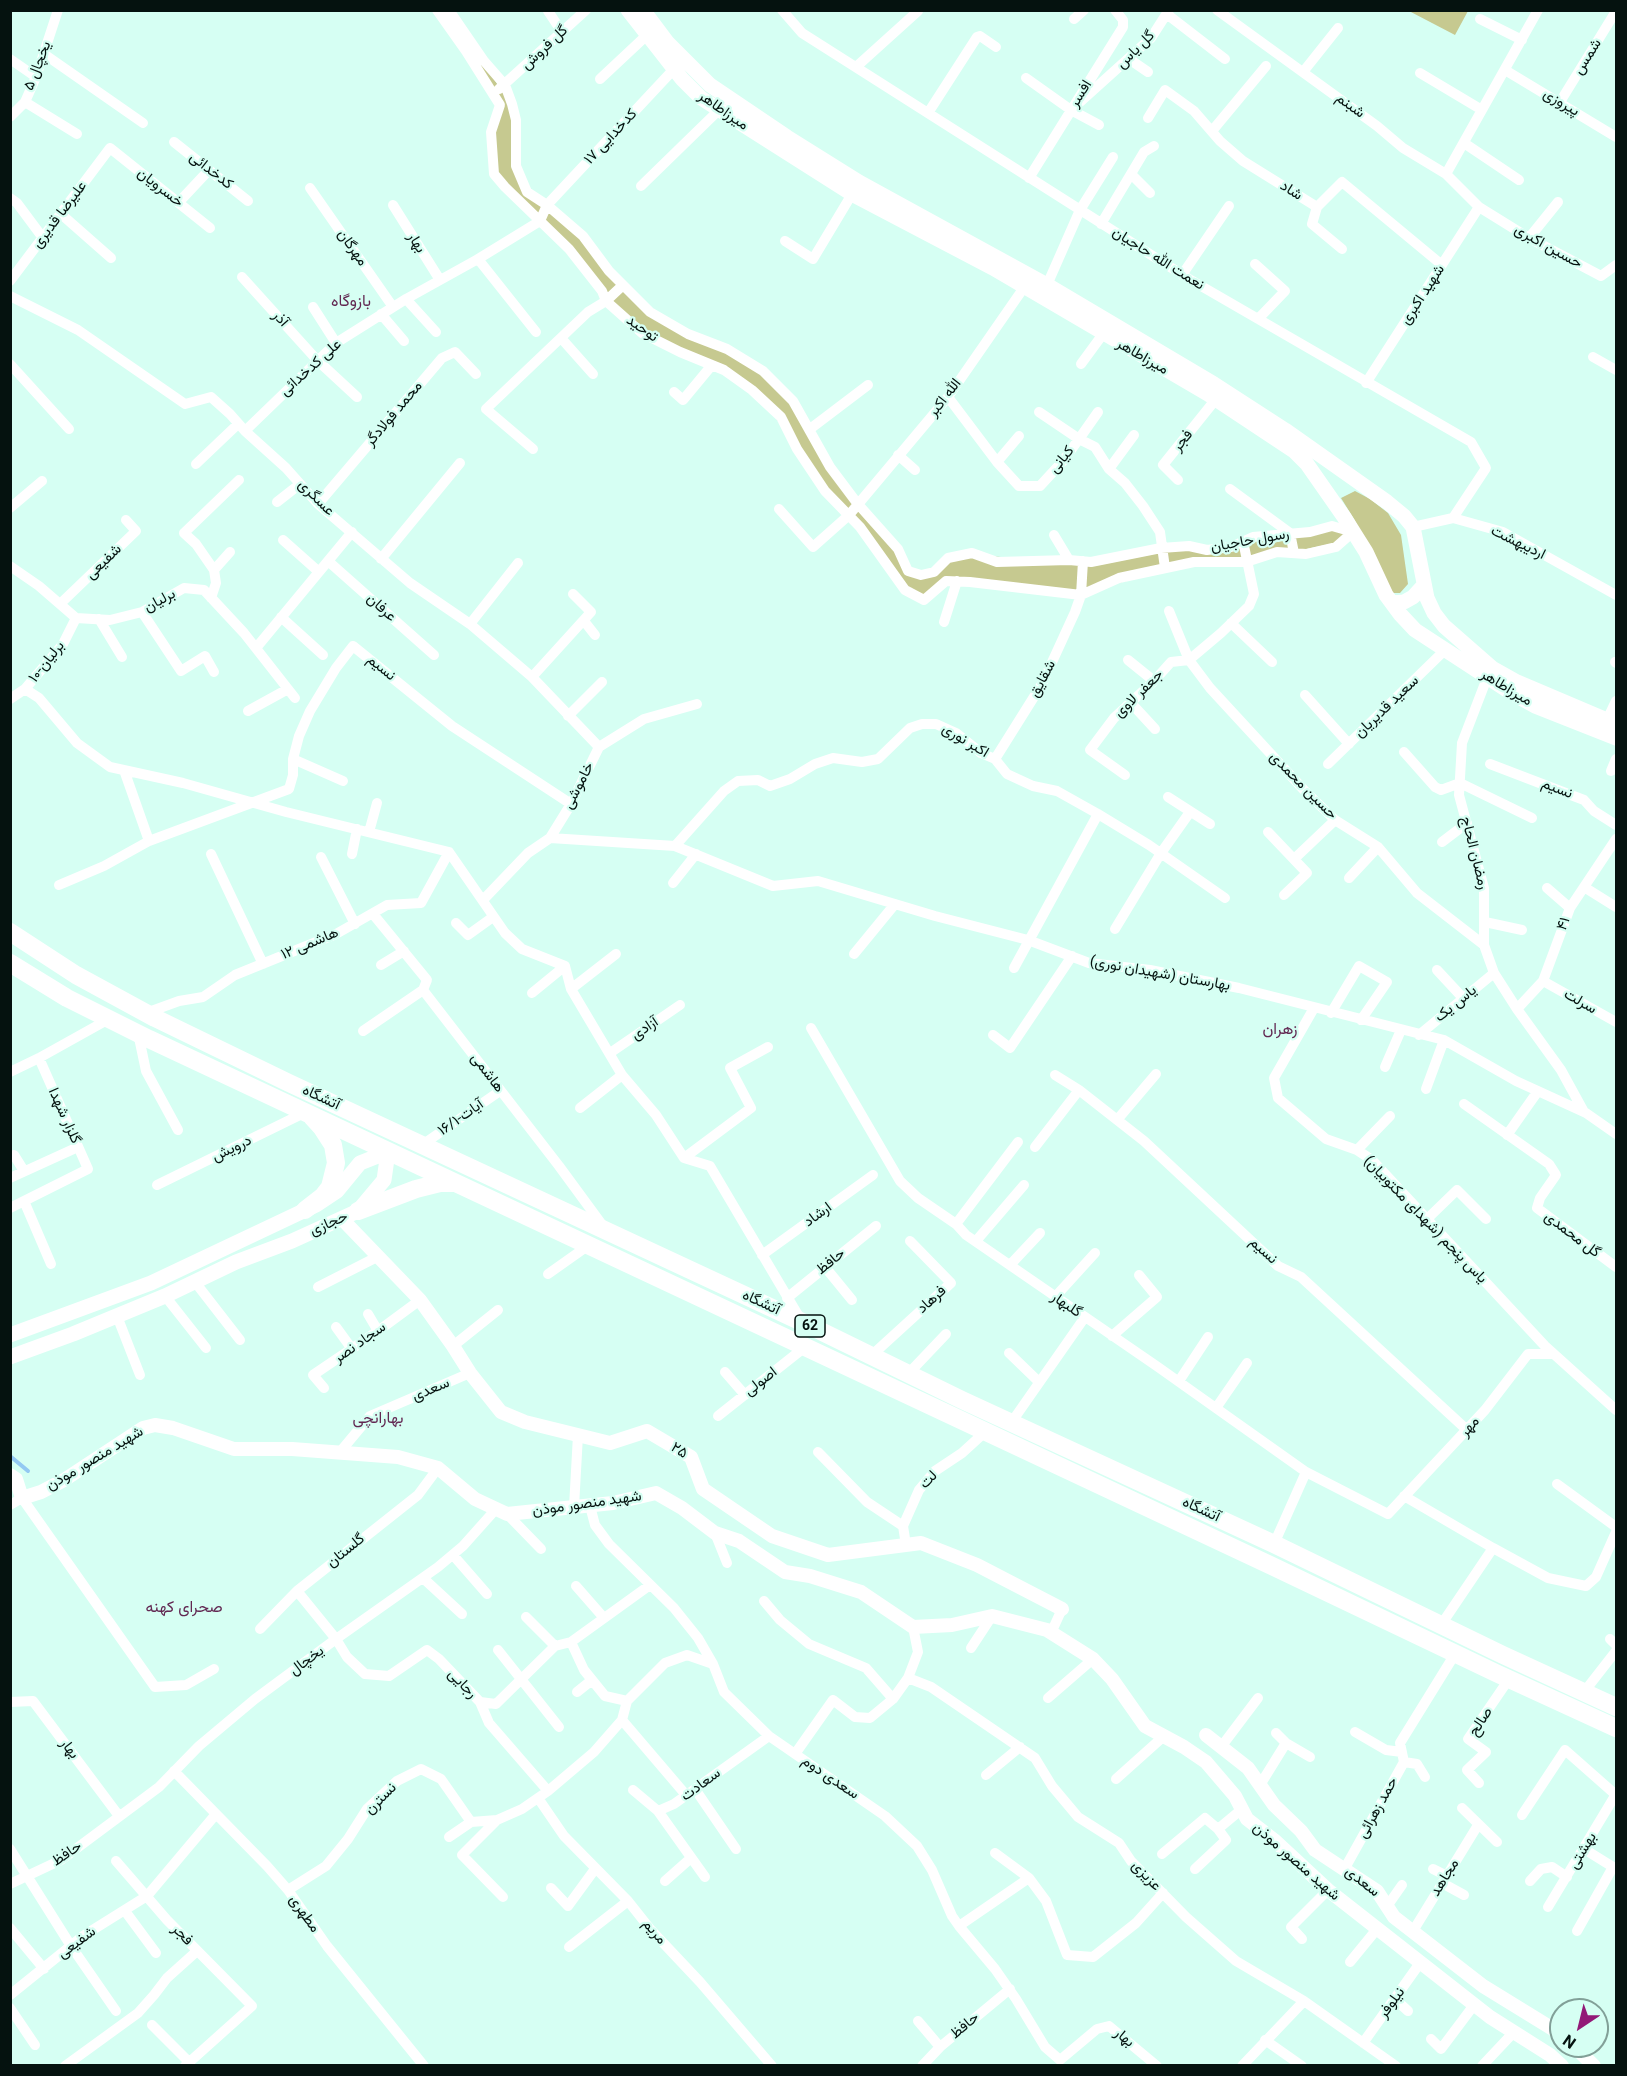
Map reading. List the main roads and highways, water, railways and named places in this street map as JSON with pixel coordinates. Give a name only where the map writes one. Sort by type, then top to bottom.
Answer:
[{"type":"main road","name":"میرزاطاهر","points":[[628,10],[674,69],[701,98],[719,110],[852,194],[1024,286],[1216,399],[1294,451],[1331,498],[1353,532],[1392,603],[1415,630],[1487,678],[1535,706],[1617,738]]},
{"type":"main road","name":"میرزاطاهر","points":[[643,10],[667,42],[710,85],[787,137],[859,182],[1047,285],[1214,384],[1353,478],[1395,509],[1413,527],[1424,585],[1434,613],[1461,642],[1492,668],[1539,693],[1612,722]]},
{"type":"main road","points":[[1331,498],[1343,483],[1353,478]]},
{"type":"main road","points":[[1392,603],[1404,602],[1413,597],[1424,585]]},
{"type":"main road","name":"آتشگاه","points":[[10,932],[76,975],[146,1013],[398,1134],[1617,1707]]},
{"type":"main road","name":"آتشگاه","points":[[10,963],[67,998],[138,1033],[1455,1654],[1617,1728]]},
{"type":"main road","points":[[305,1210],[323,1196],[330,1187],[336,1163],[333,1144],[322,1128],[306,1112]]},
{"type":"main road","points":[[388,1152],[398,1134]]},
{"type":"main road","name":"حجازی","points":[[10,1335],[152,1283],[248,1238],[305,1210],[337,1191],[360,1163],[388,1152],[384,1180],[350,1215],[165,1296],[10,1357]]},
{"type":"main road","points":[[350,1215],[417,1189],[440,1183],[457,1183]]},
{"type":"main road","points":[[248,1238],[258,1254]]},
{"type":"main road","points":[[1402,1629],[1414,1625],[1411,1610]]},
{"type":"main road","points":[[1455,1654],[1452,1643],[1458,1637],[1466,1636]]},
{"type":"waterway","points":[[10,1456],[28,1471]]},
{"type":"district","name":"بازوگاه","points":[[351,302]]},
{"type":"district","name":"زهران","points":[[1280,1030]]},
{"type":"district","name":"بهارانچی","points":[[378,1419]]},
{"type":"district","name":"صحرای کهنه","points":[[184,1608]]}]
